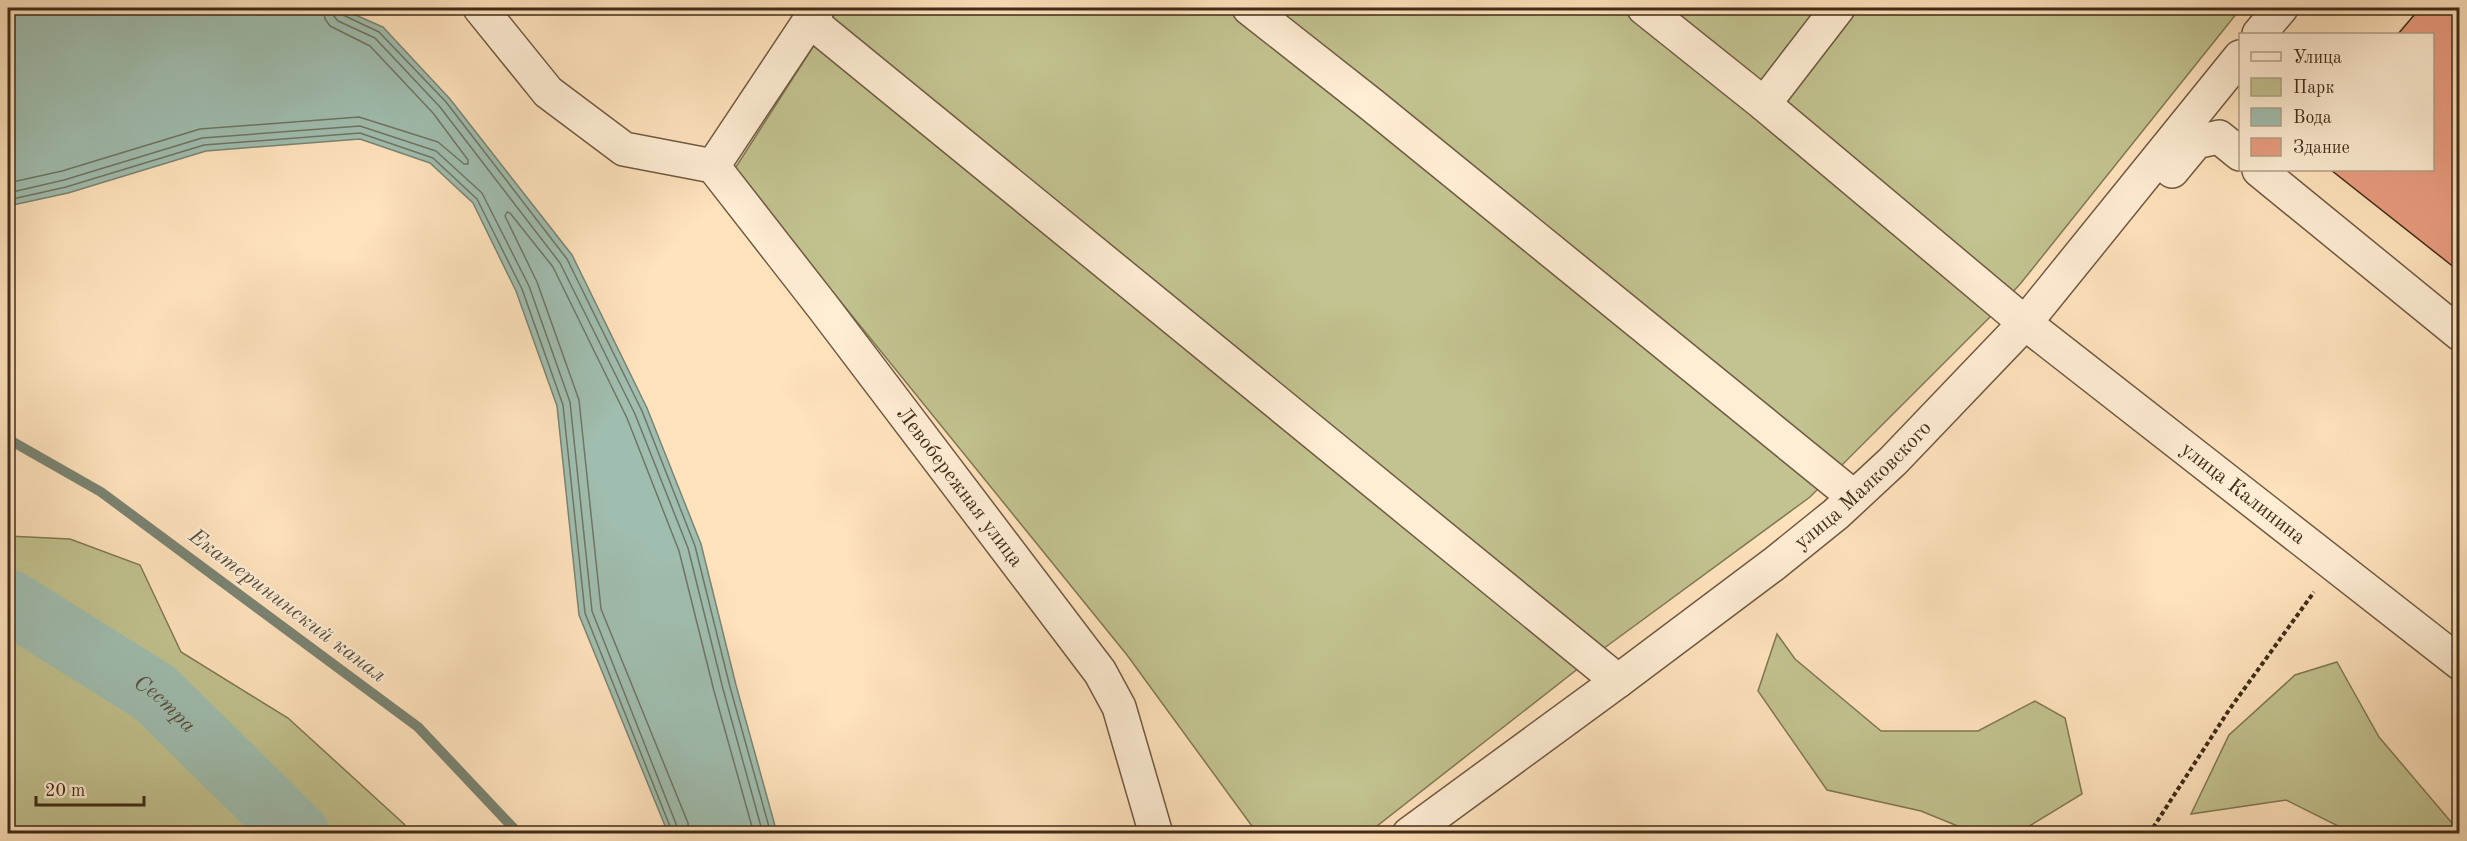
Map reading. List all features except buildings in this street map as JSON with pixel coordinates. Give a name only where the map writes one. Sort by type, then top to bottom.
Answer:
[{"type":"street","points":[[480,8],[548,92],[624,148],[712,166],[814,14],[1618,681]]},
{"type":"street","points":[[1249,8],[1372,105],[1854,497]]},
{"type":"street","name":"улица Калинина","points":[[1644,8],[1764,104],[2025,323],[2333,565],[2458,659]]},
{"type":"street","points":[[1764,104],[1838,8]]},
{"type":"street","points":[[2260,33],[2281,8]]},
{"type":"street","name":"улица Маяковского","points":[[1409,834],[1774,564],[1893,461],[2025,323],[2239,59]]},
{"type":"street","points":[[2062,278],[2107,249],[2196,142],[2219,136],[2239,152]]},
{"type":"street","name":"Левобережная улица","points":[[712,166],[824,307],[1100,672],[1119,707],[1156,834]]},
{"type":"street","points":[[2260,171],[2460,334]]},
{"type":"path","points":[[2149,834],[2229,710],[2333,565]]},
{"type":"green space","points":[[838,8],[2241,8],[2021,283],[1810,497],[1607,646],[1368,833],[1257,833],[1127,655],[734,170]]},
{"type":"green space","points":[[8,536],[70,539],[140,565],[181,652],[288,718],[404,824],[410,833],[8,833]]},
{"type":"green space","points":[[1777,634],[1795,659],[1881,731],[1978,731],[2035,701],[2065,718],[2082,794],[2018,833],[1977,834],[1921,811],[1827,790],[1758,691]]},
{"type":"green space","points":[[2337,662],[2379,737],[2457,829],[2459,827],[2459,833],[2352,833],[2286,800],[2191,814],[2229,735],[2295,675]]},
{"type":"water","points":[[8,8],[340,8],[383,27],[450,99],[572,255],[647,408],[701,544],[736,685],[777,833],[668,833],[579,615],[557,406],[516,291],[473,203],[430,163],[360,139],[206,151],[68,193],[8,206]]},
{"type":"waterway","name":"Екатерининский канал","points":[[8,439],[101,492],[418,727],[519,834]]},
{"type":"waterway","name":"Сестра","points":[[8,601],[155,693],[298,834]]}]
